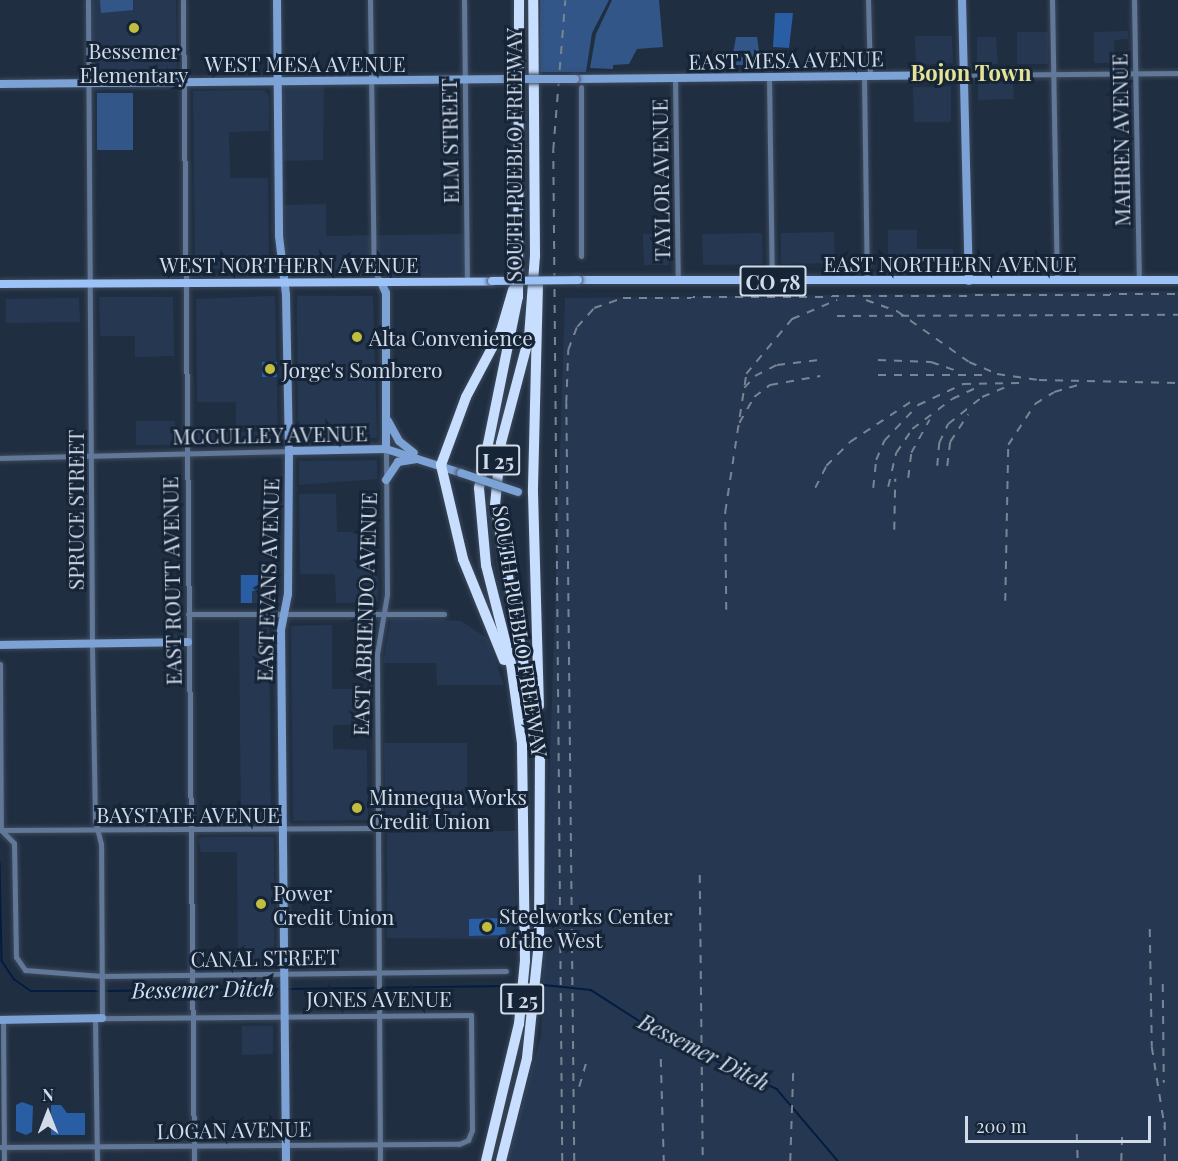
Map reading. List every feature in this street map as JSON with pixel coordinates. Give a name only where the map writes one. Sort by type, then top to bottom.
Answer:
[{"type":"highway","name":"SOUTH PUEBLO FREEWAY","points":[[486,1161],[522,996],[526,832],[519,711],[486,565],[479,488],[513,335],[518,248],[519,0]]},
{"type":"highway","name":"SOUTH PUEBLO FREEWAY","points":[[501,1161],[522,1083],[536,993],[540,754],[530,679],[495,505],[501,443],[529,337],[535,256],[533,0]]},
{"type":"highway","points":[[518,248],[501,331],[466,397],[441,465],[463,559],[501,650],[519,711]]},
{"type":"highway","points":[[535,256],[539,298],[533,492],[540,754]]},
{"type":"main road","name":"EAST NORTHERN AVENUE","points":[[578,280],[1178,280]]},
{"type":"main road","name":"WEST NORTHERN AVENUE","points":[[0,284],[578,280]]},
{"type":"street","name":"SPRUCE STREET","points":[[88,0],[94,820],[99,831],[102,976],[98,1018],[97,1161]]},
{"type":"street","name":"EAST ROUTT AVENUE","points":[[183,0],[194,1161]]},
{"type":"street","name":"EAST EVANS AVENUE","points":[[277,0],[289,451],[288,594],[283,614],[282,830],[286,1161]]},
{"type":"street","name":"EAST ABRIENDO AVENUE","points":[[370,0],[374,271],[386,293],[384,613],[377,654],[380,1161]]},
{"type":"street","name":"ELM STREET","points":[[464,0],[467,281]]},
{"type":"street","points":[[867,281],[868,0]]},
{"type":"street","points":[[962,0],[969,281]]},
{"type":"street","points":[[1052,0],[1056,281]]},
{"type":"street","name":"MAHREN AVENUE","points":[[1134,0],[1139,280]]},
{"type":"street","name":"EAST MESA AVENUE","points":[[575,79],[1178,73]]},
{"type":"street","points":[[769,77],[772,281]]},
{"type":"street","name":"TAYLOR AVENUE","points":[[675,78],[678,281]]},
{"type":"street","name":"WEST MESA AVENUE","points":[[0,84],[575,79]]},
{"type":"street","points":[[581,256],[582,87]]},
{"type":"street","points":[[386,416],[399,441],[422,459]]},
{"type":"street","name":"MCCULLEY AVENUE","points":[[0,458],[386,449],[441,465],[518,492],[533,492]]},
{"type":"street","points":[[386,480],[398,462],[422,459]]},
{"type":"street","points":[[188,614],[444,614]]},
{"type":"street","points":[[0,645],[188,642]]},
{"type":"street","points":[[0,664],[1,831]]},
{"type":"street","name":"BAYSTATE AVENUE","points":[[1,831],[377,828]]},
{"type":"street","name":"CANAL STREET","points":[[1,831],[14,843],[16,957],[25,970],[102,976],[506,971]]},
{"type":"street","name":"JONES AVENUE","points":[[1,1020],[471,1016],[472,1130],[468,1140]]},
{"type":"street","points":[[1,1020],[4,1161]]},
{"type":"street","name":"LOGAN AVENUE","points":[[2,1147],[380,1145],[468,1140]]},
{"type":"shaded area","name":"Bessemer Elementary","points":[[92,0],[176,0],[177,76],[92,76]]},
{"type":"shaded area","points":[[100,0],[133,0],[133,10],[101,13]]},
{"type":"shaded area","points":[[540,0],[609,0],[592,33],[586,72],[539,72]]},
{"type":"shaded area","points":[[612,0],[659,0],[663,47],[637,49],[629,64],[613,65],[613,69],[590,68],[596,34]]},
{"type":"shaded area","points":[[1128,31],[1128,39],[1114,40],[1114,63],[1094,63],[1094,32]]},
{"type":"shaded area","points":[[1017,32],[1048,32],[1048,64],[1017,64]]},
{"type":"shaded area","points":[[915,36],[952,36],[953,63],[916,65]]},
{"type":"shaded area","points":[[736,37],[757,37],[761,65],[731,65]]},
{"type":"shaded area","points":[[977,37],[996,37],[998,64],[977,64]]},
{"type":"shaded area","points":[[324,81],[323,160],[279,161],[278,82]]},
{"type":"shaded area","points":[[1013,82],[1014,99],[978,100],[978,83]]},
{"type":"shaded area","points":[[951,86],[951,122],[914,122],[913,87]]},
{"type":"shaded area","points":[[264,90],[269,96],[269,131],[229,132],[230,178],[268,178],[269,268],[195,269],[193,91]]},
{"type":"shaded area","points":[[97,93],[133,93],[133,150],[97,150]]},
{"type":"shaded area","points":[[326,204],[326,236],[467,234],[467,275],[282,275],[279,205]]},
{"type":"shaded area","points":[[888,230],[917,230],[917,249],[953,249],[953,263],[888,263]]},
{"type":"shaded area","points":[[834,232],[835,263],[781,264],[781,233]]},
{"type":"shaded area","points":[[762,233],[763,264],[703,265],[702,234]]},
{"type":"shaded area","points":[[643,234],[668,234],[669,265],[644,265]]},
{"type":"shaded area","points":[[1178,291],[1178,1161],[506,1161],[541,1037],[565,298]]},
{"type":"shaded area","points":[[275,296],[278,439],[198,440],[197,429],[236,428],[236,402],[197,402],[196,299]]},
{"type":"shaded area","points":[[297,296],[373,296],[377,438],[298,438]]},
{"type":"shaded area","points":[[99,297],[173,297],[174,356],[135,357],[135,336],[100,336]]},
{"type":"shaded area","points":[[79,298],[80,322],[6,323],[6,299]]},
{"type":"shaded area","points":[[136,421],[175,421],[175,445],[136,445]]},
{"type":"shaded area","points":[[377,460],[377,479],[299,485],[299,461]]},
{"type":"shaded area","points":[[299,494],[336,494],[337,532],[377,532],[378,602],[336,603],[335,574],[300,574]]},
{"type":"shaded area","points":[[240,575],[279,575],[280,603],[240,603]]},
{"type":"shaded area","points":[[391,617],[461,621],[487,638],[504,685],[437,685],[436,663],[383,663]]},
{"type":"shaded area","points":[[239,620],[269,620],[271,821],[241,821]]},
{"type":"shaded area","points":[[332,625],[332,689],[366,689],[367,724],[333,725],[333,749],[367,750],[368,820],[293,821],[291,626]]},
{"type":"shaded area","points":[[384,743],[467,743],[467,821],[386,821]]},
{"type":"shaded area","points":[[516,831],[515,939],[387,938],[387,833]]},
{"type":"shaded area","points":[[203,837],[274,837],[274,967],[238,967],[237,852],[201,852],[198,839]]},
{"type":"shaded area","points":[[242,1026],[273,1026],[273,1054],[242,1055]]},
{"type":"building","points":[[775,13],[793,13],[789,48],[773,47]]},
{"type":"building","name":"Jorge's Sombrero","points":[[262,362],[277,362],[277,377],[262,377]]},
{"type":"building","points":[[241,575],[263,575],[263,591],[252,591],[252,603],[241,603]]},
{"type":"building","name":"Steelworks Center of the West","points":[[505,918],[506,935],[469,936],[469,919]]},
{"type":"building","points":[[22,1102],[33,1106],[32,1132],[26,1135],[16,1131],[16,1105]]},
{"type":"building","points":[[51,1105],[61,1105],[67,1113],[85,1113],[85,1135],[51,1135]]},
{"type":"waterway","name":"Bessemer Ditch","points":[[0,863],[2,961],[14,979],[31,991],[99,991]]},
{"type":"waterway","name":"Bessemer Ditch","points":[[544,985],[591,990],[663,1036],[777,1089],[838,1161]]},
{"type":"waterway","name":"Bessemer Ditch","points":[[287,989],[515,986]]},
{"type":"waterway","name":"Bessemer Ditch","points":[[194,990],[282,989]]},
{"type":"waterway","name":"Bessemer Ditch","points":[[104,991],[189,990]]},
{"type":"railway","points":[[562,1161],[553,150],[565,0]]},
{"type":"railway","points":[[574,1161],[566,403],[568,350],[577,327],[594,308],[623,298],[1178,294]]},
{"type":"railway","points":[[726,610],[725,512],[746,374],[792,319],[837,300]]},
{"type":"railway","points":[[866,300],[897,311],[969,362],[997,374],[1039,380],[1178,383]]},
{"type":"railway","points":[[837,316],[1178,315]]},
{"type":"railway","points":[[744,388],[755,376],[777,365],[819,360]]},
{"type":"railway","points":[[878,360],[931,362],[960,372]]},
{"type":"railway","points":[[878,375],[990,375]]},
{"type":"railway","points":[[739,423],[754,397],[770,385],[820,376]]},
{"type":"railway","points":[[873,488],[876,460],[884,441],[918,405],[963,384],[1019,383]]},
{"type":"railway","points":[[1005,601],[1008,445],[1035,404],[1054,392],[1079,385]]},
{"type":"railway","points":[[937,466],[939,443],[948,424],[982,397],[1006,387]]},
{"type":"railway","points":[[888,487],[896,453],[912,429],[952,399],[976,388]]},
{"type":"railway","points":[[815,488],[826,466],[850,442],[912,401]]},
{"type":"railway","points":[[947,466],[950,442],[968,414]]},
{"type":"railway","points":[[908,478],[911,453],[929,420]]},
{"type":"railway","points":[[894,530],[895,479]]},
{"type":"railway","points":[[700,875],[703,1161]]},
{"type":"railway","points":[[1150,929],[1152,1047],[1165,1128]]},
{"type":"railway","points":[[1163,984],[1164,1083]]},
{"type":"railway","points":[[579,1087],[587,1059]]},
{"type":"railway","points":[[661,1059],[664,1161]]},
{"type":"railway","points":[[790,1161],[793,1071]]},
{"type":"railway","points":[[1165,1122],[1165,1161]]},
{"type":"railway","points":[[1077,1134],[1078,1161]]},
{"type":"railway","points":[[1121,1161],[1122,1134]]},
{"type":"place","name":"Bessemer Elementary","points":[[134,28]]},
{"type":"place","name":"Alta Convenience","points":[[357,337]]},
{"type":"place","name":"Jorge's Sombrero","points":[[270,369]]},
{"type":"place","name":"Minnequa Works Credit Union","points":[[357,808]]},
{"type":"place","name":"Power Credit Union","points":[[261,904]]},
{"type":"place","name":"Steelworks Center of the West","points":[[487,927]]},
{"type":"district","name":"Bojon Town","points":[[971,73]]}]
